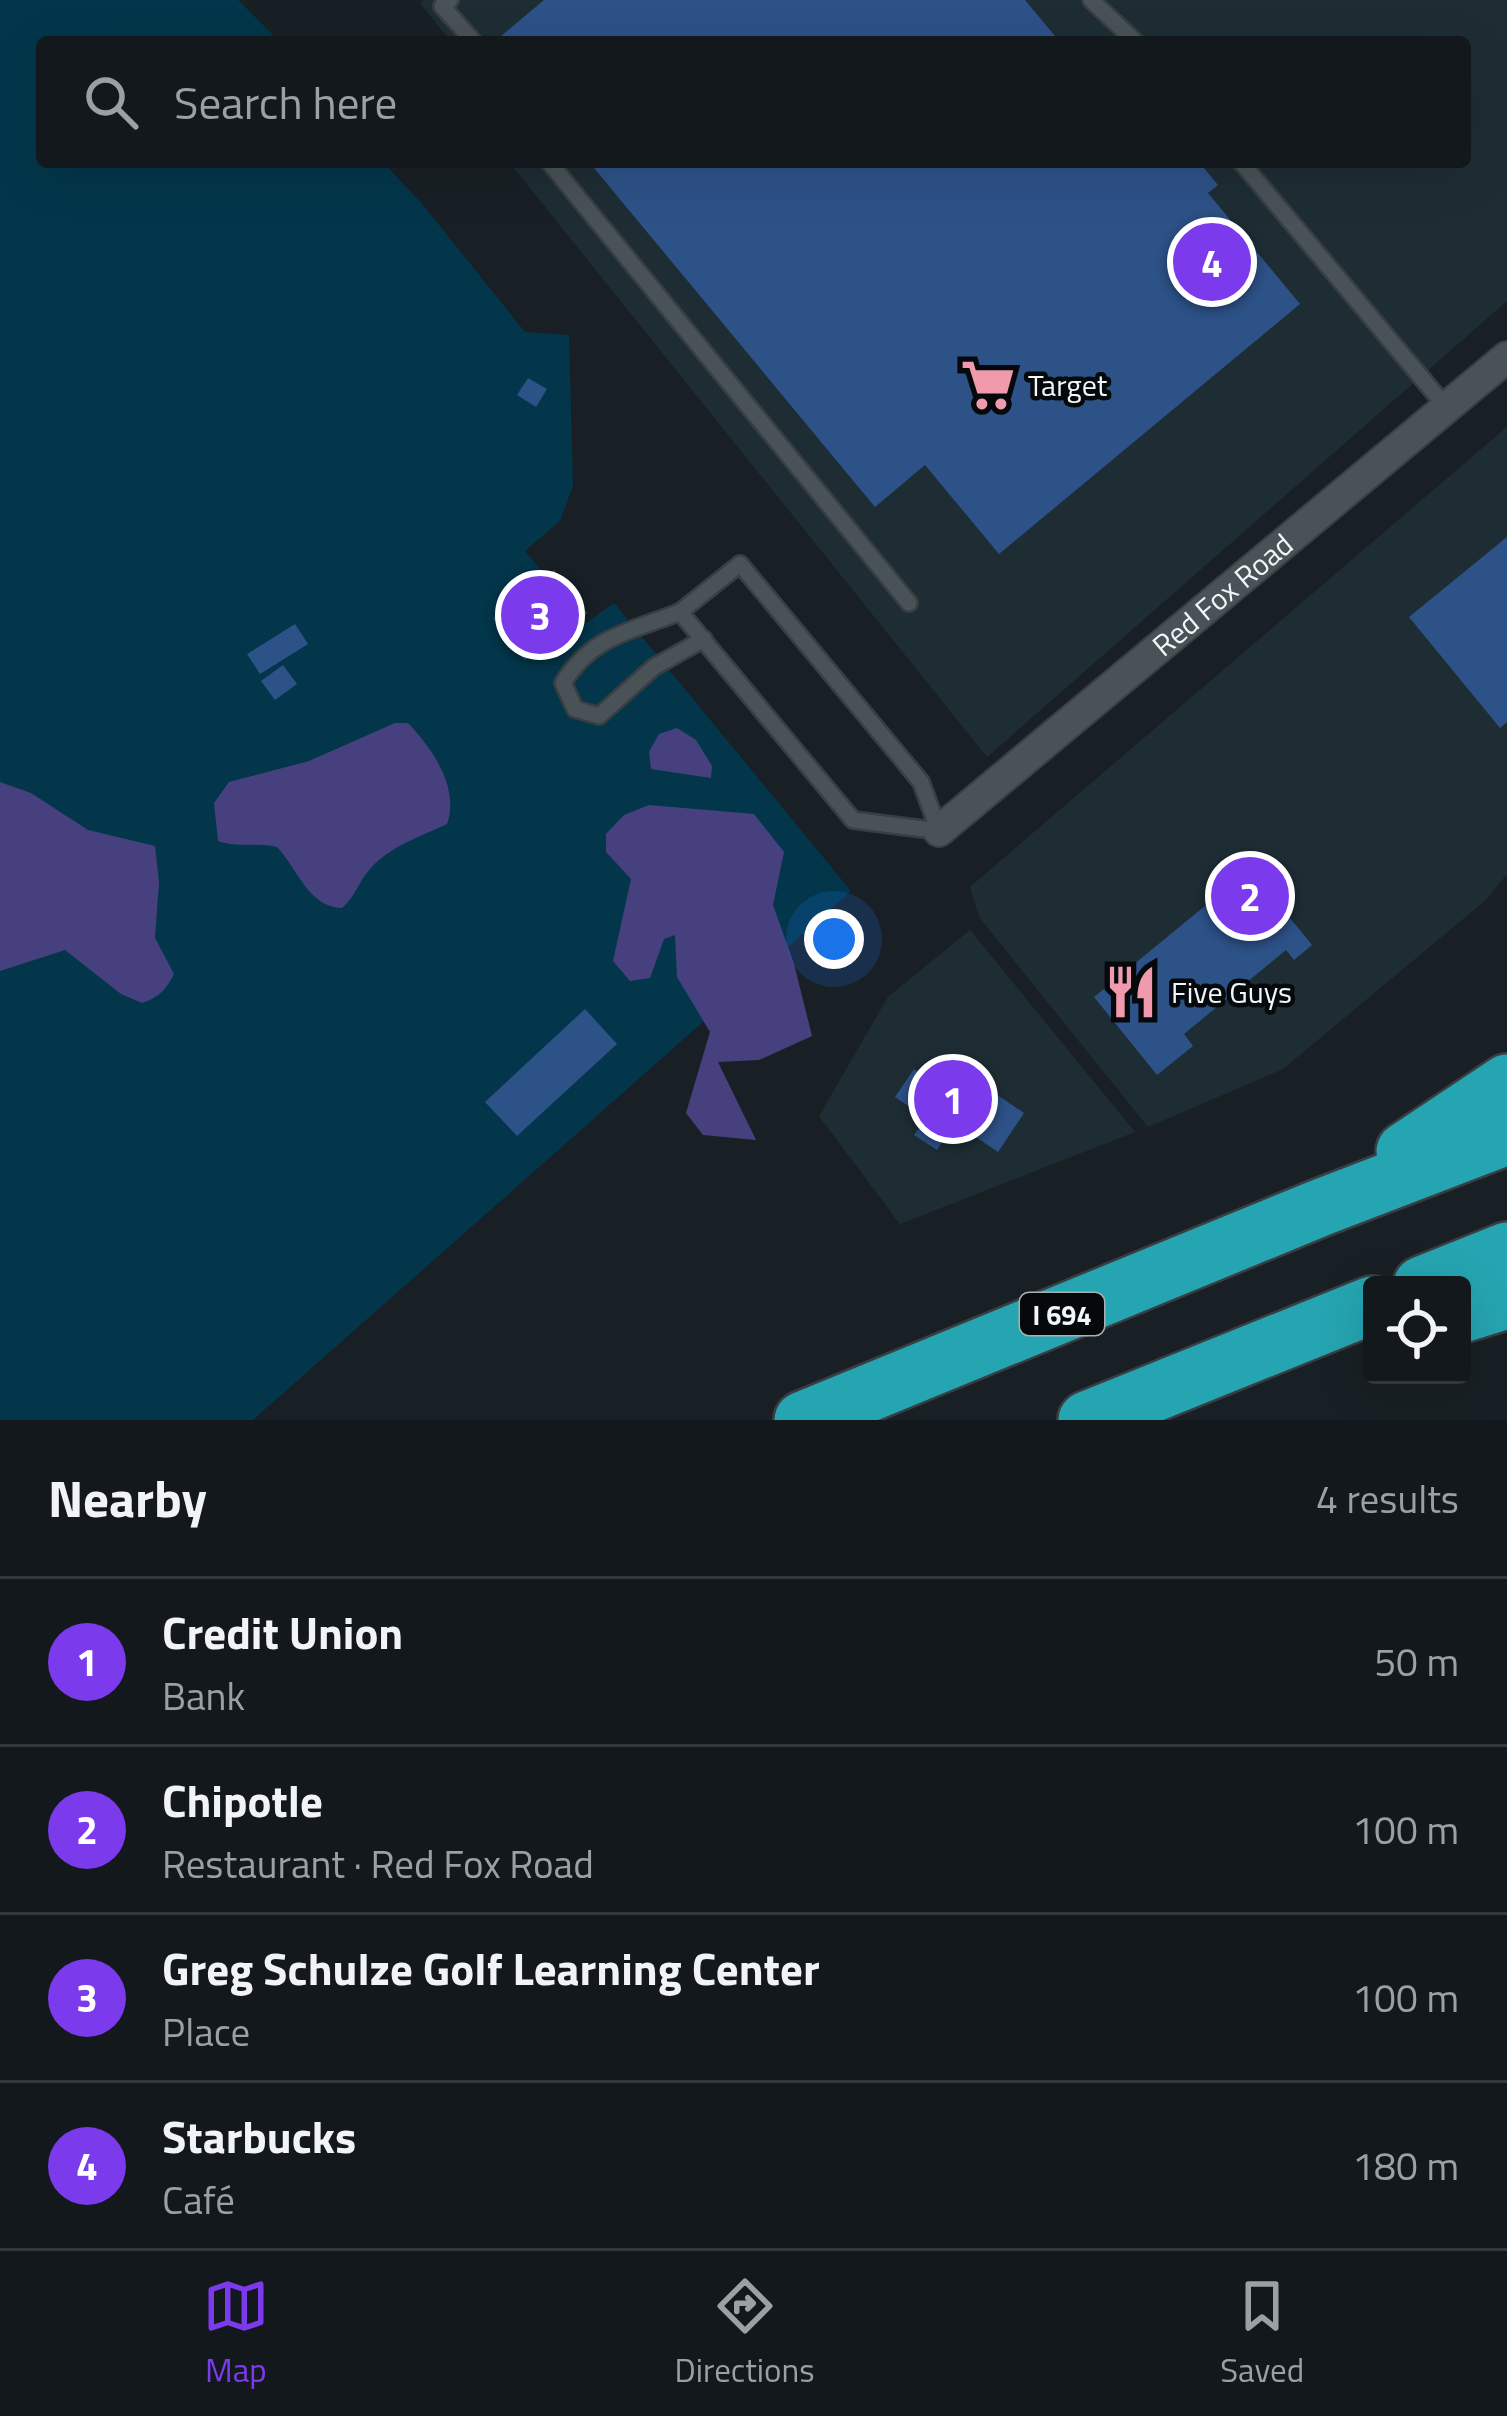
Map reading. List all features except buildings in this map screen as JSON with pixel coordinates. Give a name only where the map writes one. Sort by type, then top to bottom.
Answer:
[{"type":"highway","points":[[1322,1207],[1507,1083]]},
{"type":"highway","name":"I 694","points":[[803,1420],[1507,1136]]},
{"type":"highway","points":[[1444,1276],[1507,1251]]},
{"type":"highway","points":[[1471,1310],[1507,1300]]},
{"type":"highway","points":[[1096,1416],[1363,1309]]},
{"type":"highway","points":[[1096,1416],[1363,1342]]},
{"type":"street","name":"Red Fox Road","points":[[939,831],[1507,357]]},
{"type":"lane","points":[[450,0],[442,6],[468,36]]},
{"type":"lane","points":[[1091,0],[1130,36]]},
{"type":"lane","points":[[554,168],[909,603]]},
{"type":"lane","points":[[1246,168],[1446,407]]},
{"type":"lane","points":[[680,612],[704,639],[853,820],[939,831],[921,782],[740,564],[680,612],[604,641],[578,658],[563,683],[574,710],[599,716],[654,667],[704,639]]},
{"type":"shaded area","points":[[0,0],[238,0],[274,36],[36,36],[36,168],[389,168],[525,332],[569,335],[573,486],[560,521],[525,551],[586,623],[614,603],[851,891],[253,1420],[0,1420]]},
{"type":"shaded area","points":[[1507,0],[1507,301],[987,757],[514,168],[1471,168],[1471,36],[446,36],[420,3]]},
{"type":"shaded area","points":[[1507,427],[1507,874],[1486,900],[1283,1069],[1148,1127],[979,917],[970,887]]},
{"type":"shaded area","points":[[395,723],[408,723],[441,769],[450,797],[447,824],[378,861],[342,908],[312,894],[277,847],[218,841],[214,803],[229,782],[309,761]]},
{"type":"shaded area","points":[[677,728],[696,740],[712,766],[711,778],[651,769],[649,752],[659,734]]},
{"type":"shaded area","points":[[0,782],[31,793],[88,830],[155,846],[159,882],[155,938],[174,974],[165,989],[142,1003],[121,994],[65,950],[0,971]]},
{"type":"shaded area","points":[[649,805],[754,814],[784,852],[773,905],[812,1036],[759,1060],[718,1062],[756,1140],[703,1135],[686,1113],[710,1032],[677,977],[675,935],[664,939],[650,978],[630,981],[613,961],[631,879],[606,852],[606,834],[624,815]]},
{"type":"shaded area","points":[[970,930],[1135,1132],[900,1224],[819,1116],[888,997]]},
{"type":"place","name":"Starbucks","points":[[1212,262]]},
{"type":"place","name":"Target","points":[[988,385]]},
{"type":"place","name":"Greg Schulze Golf Learning Center","points":[[540,615]]},
{"type":"place","name":"Chipotle","points":[[1250,896]]},
{"type":"place","name":"Five Guys","points":[[1131,992]]},
{"type":"place","name":"Credit Union","points":[[953,1099]]}]
